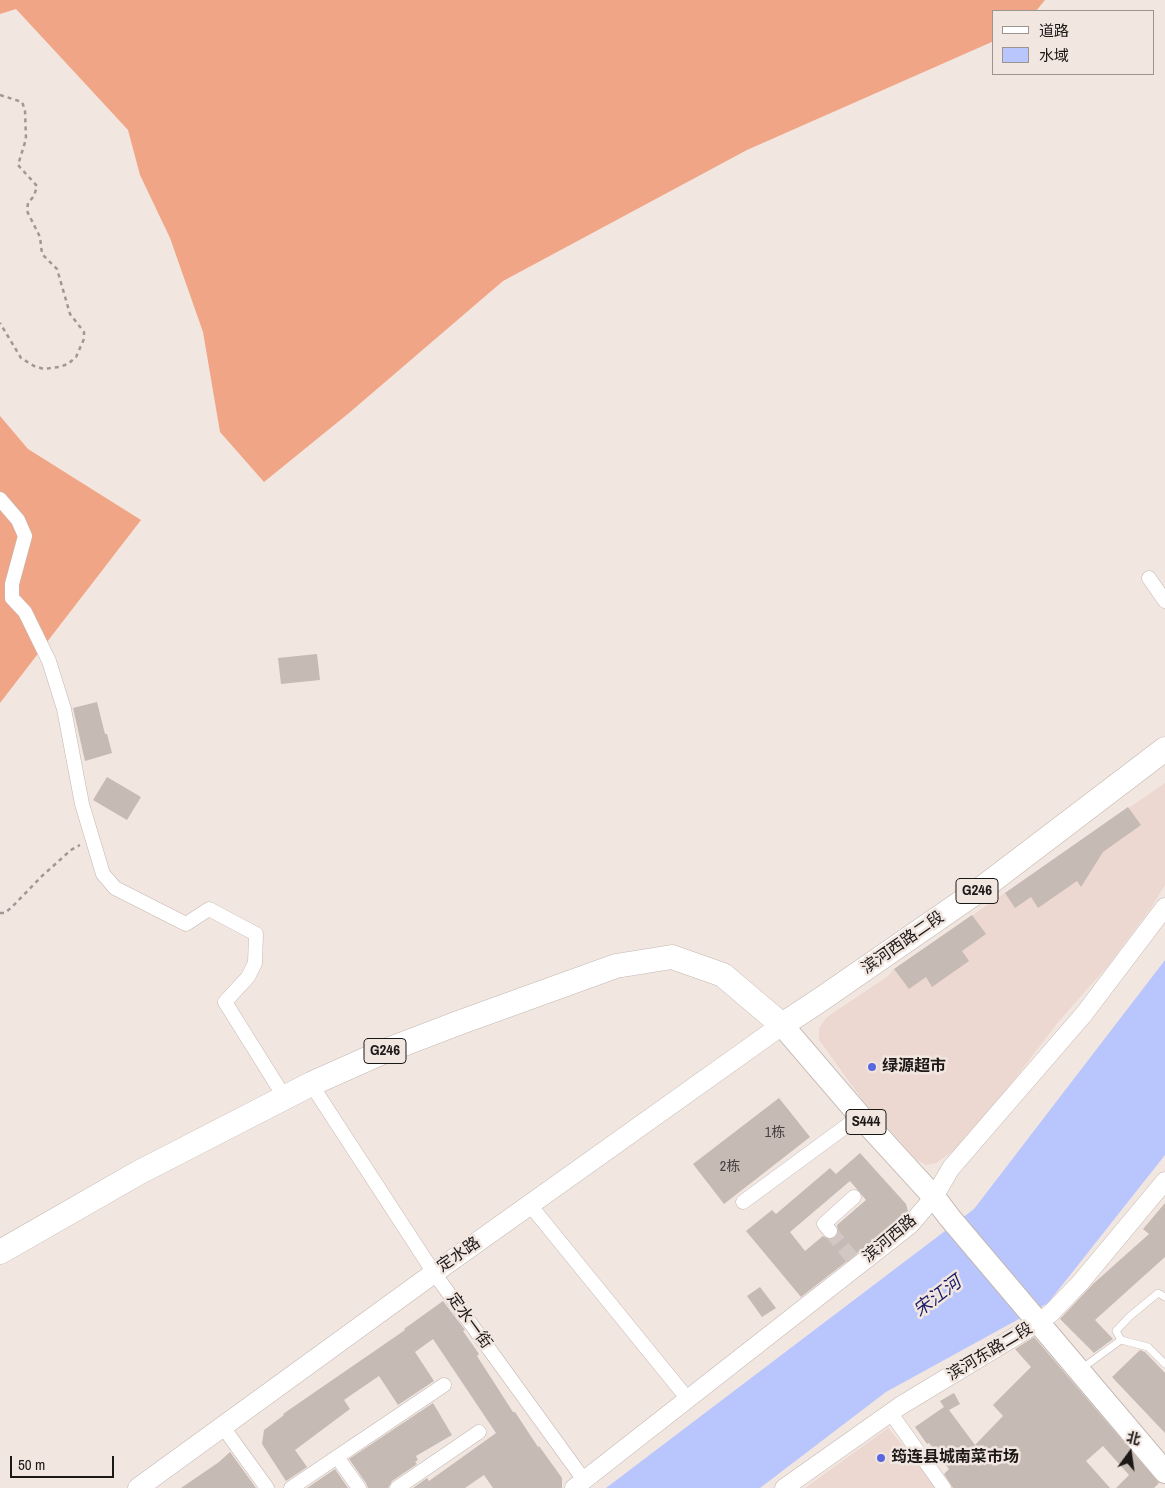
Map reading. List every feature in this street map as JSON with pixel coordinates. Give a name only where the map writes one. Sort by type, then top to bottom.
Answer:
[{"type":"highway","name":"滨河西路二段","points":[[782,1024],[828,995],[985,886],[1165,750]]},
{"type":"highway","name":"G246","points":[[0,1252],[138,1173],[310,1084],[385,1051],[616,966],[672,957],[723,975],[782,1024]]},
{"type":"main road","name":"S444","points":[[782,1024],[860,1116],[934,1197],[1165,1472]]},
{"type":"main road","name":"定水路","points":[[138,1488],[782,1024]]},
{"type":"street","points":[[0,499],[18,520],[25,536],[12,584],[12,598],[25,612],[50,660],[64,709],[82,804],[103,874],[115,888],[186,924],[209,909],[256,934],[255,963],[248,977],[225,1002],[285,1098]]},
{"type":"street","points":[[1149,578],[1165,601]]},
{"type":"street","name":"滨河西路","points":[[579,1484],[855,1262],[910,1225],[934,1197],[950,1168],[1084,1014],[1165,906]]},
{"type":"street","name":"定水一街","points":[[310,1084],[434,1273],[579,1484]]},
{"type":"street","points":[[744,1202],[860,1116]]},
{"type":"street","name":"滨河东路二段","points":[[784,1488],[890,1412],[1051,1313],[1162,1191]]},
{"type":"street","points":[[830,1231],[824,1224],[854,1198]]},
{"type":"street","points":[[530,1205],[687,1398]]},
{"type":"street","points":[[291,1488],[444,1385]]},
{"type":"street","points":[[890,1412],[944,1488]]},
{"type":"street","points":[[223,1427],[267,1488]]},
{"type":"street","points":[[397,1488],[479,1432]]},
{"type":"street","points":[[337,1457],[359,1488]]},
{"type":"lane","points":[[1165,1297],[1158,1293],[1129,1317],[1116,1331],[1121,1340],[1148,1347],[1165,1364]]},
{"type":"lane","points":[[1079,1371],[1121,1340]]},
{"type":"path","points":[[0,95],[22,102],[25,110],[26,139],[18,165],[37,186],[34,196],[28,203],[27,211],[40,237],[42,254],[57,270],[70,314],[84,332],[84,339],[76,357],[68,364],[44,369],[34,366],[21,358],[0,322]]},
{"type":"path","points":[[0,913],[5,913],[13,906],[27,890],[71,850],[93,838]]},
{"type":"shaded area","points":[[0,0],[1045,0],[1037,10],[992,10],[992,42],[747,150],[503,281],[349,413],[264,482],[220,432],[203,332],[170,238],[140,175],[128,130],[16,9],[0,14]]},
{"type":"shaded area","points":[[0,416],[28,449],[141,520],[0,703]]},
{"type":"shaded area","points":[[1165,783],[1165,885],[1151,908],[1107,967],[1059,1021],[994,1106],[955,1150],[936,1163],[926,1165],[917,1160],[864,1102],[819,1040],[819,1028],[827,1017],[888,976],[894,969]]},
{"type":"shaded area","name":"筠连县城南菜市场","points":[[888,1428],[940,1488],[805,1488]]},
{"type":"water","name":"宋江河","points":[[1165,960],[1165,1155],[1048,1303],[886,1392],[760,1488],[606,1488],[974,1209]]},
{"type":"building","points":[[317,654],[320,680],[281,684],[278,658]]},
{"type":"building","points":[[97,702],[112,753],[85,761],[73,708]]},
{"type":"building","points":[[107,777],[141,797],[127,820],[93,800]]},
{"type":"building","points":[[1128,807],[1141,825],[1103,852],[1081,887],[1077,881],[1038,908],[1031,897],[1015,908],[1005,893]]},
{"type":"building","points":[[972,915],[986,934],[962,951],[969,961],[932,987],[926,977],[909,989],[894,969]]},
{"type":"building","points":[[779,1098],[810,1137],[724,1204],[693,1164]]},
{"type":"building","points":[[860,1153],[906,1204],[908,1211],[892,1226],[801,1297],[746,1231],[772,1210],[776,1214],[830,1168],[836,1174]],"holes":[[[850,1181],[866,1200],[837,1225],[838,1233],[835,1238],[828,1239],[823,1236],[805,1251],[790,1232]]]},
{"type":"building","points":[[1165,1203],[1165,1257],[1095,1320],[1113,1339],[1094,1353],[1060,1319],[1093,1284],[1149,1234],[1143,1229]]},
{"type":"building","points":[[760,1287],[776,1308],[762,1317],[747,1296]]},
{"type":"building","points":[[443,1301],[465,1330],[463,1331],[479,1354],[477,1356],[513,1412],[515,1412],[538,1447],[562,1478],[562,1488],[493,1488],[484,1475],[465,1488],[413,1488],[427,1478],[429,1481],[496,1433],[433,1339],[415,1352],[434,1381],[398,1405],[379,1376],[344,1400],[350,1409],[295,1450],[307,1467],[286,1481],[262,1444],[264,1430],[283,1414],[405,1330]]},
{"type":"building","points":[[1034,1337],[1159,1483],[1154,1488],[1116,1488],[1129,1475],[1103,1446],[1086,1461],[1110,1488],[953,1488],[944,1474],[949,1469],[915,1427],[944,1407],[940,1401],[954,1393],[960,1404],[949,1410],[975,1445],[1003,1416],[993,1405],[1031,1367],[1015,1349]]},
{"type":"building","points":[[1140,1350],[1145,1352],[1165,1373],[1165,1433],[1112,1377]]},
{"type":"building","points":[[433,1403],[452,1435],[416,1456],[418,1460],[415,1462],[417,1464],[392,1481],[388,1488],[368,1488],[349,1459]]},
{"type":"building","points":[[230,1452],[256,1488],[181,1488],[219,1462]]},
{"type":"building","points":[[335,1469],[348,1488],[307,1488]]},
{"type":"tunnel","points":[[830,1231],[852,1258]]},
{"type":"place","name":"绿源超市","points":[[872,1067]]},
{"type":"place","name":"筠连县城南菜市场","points":[[881,1458]]}]
